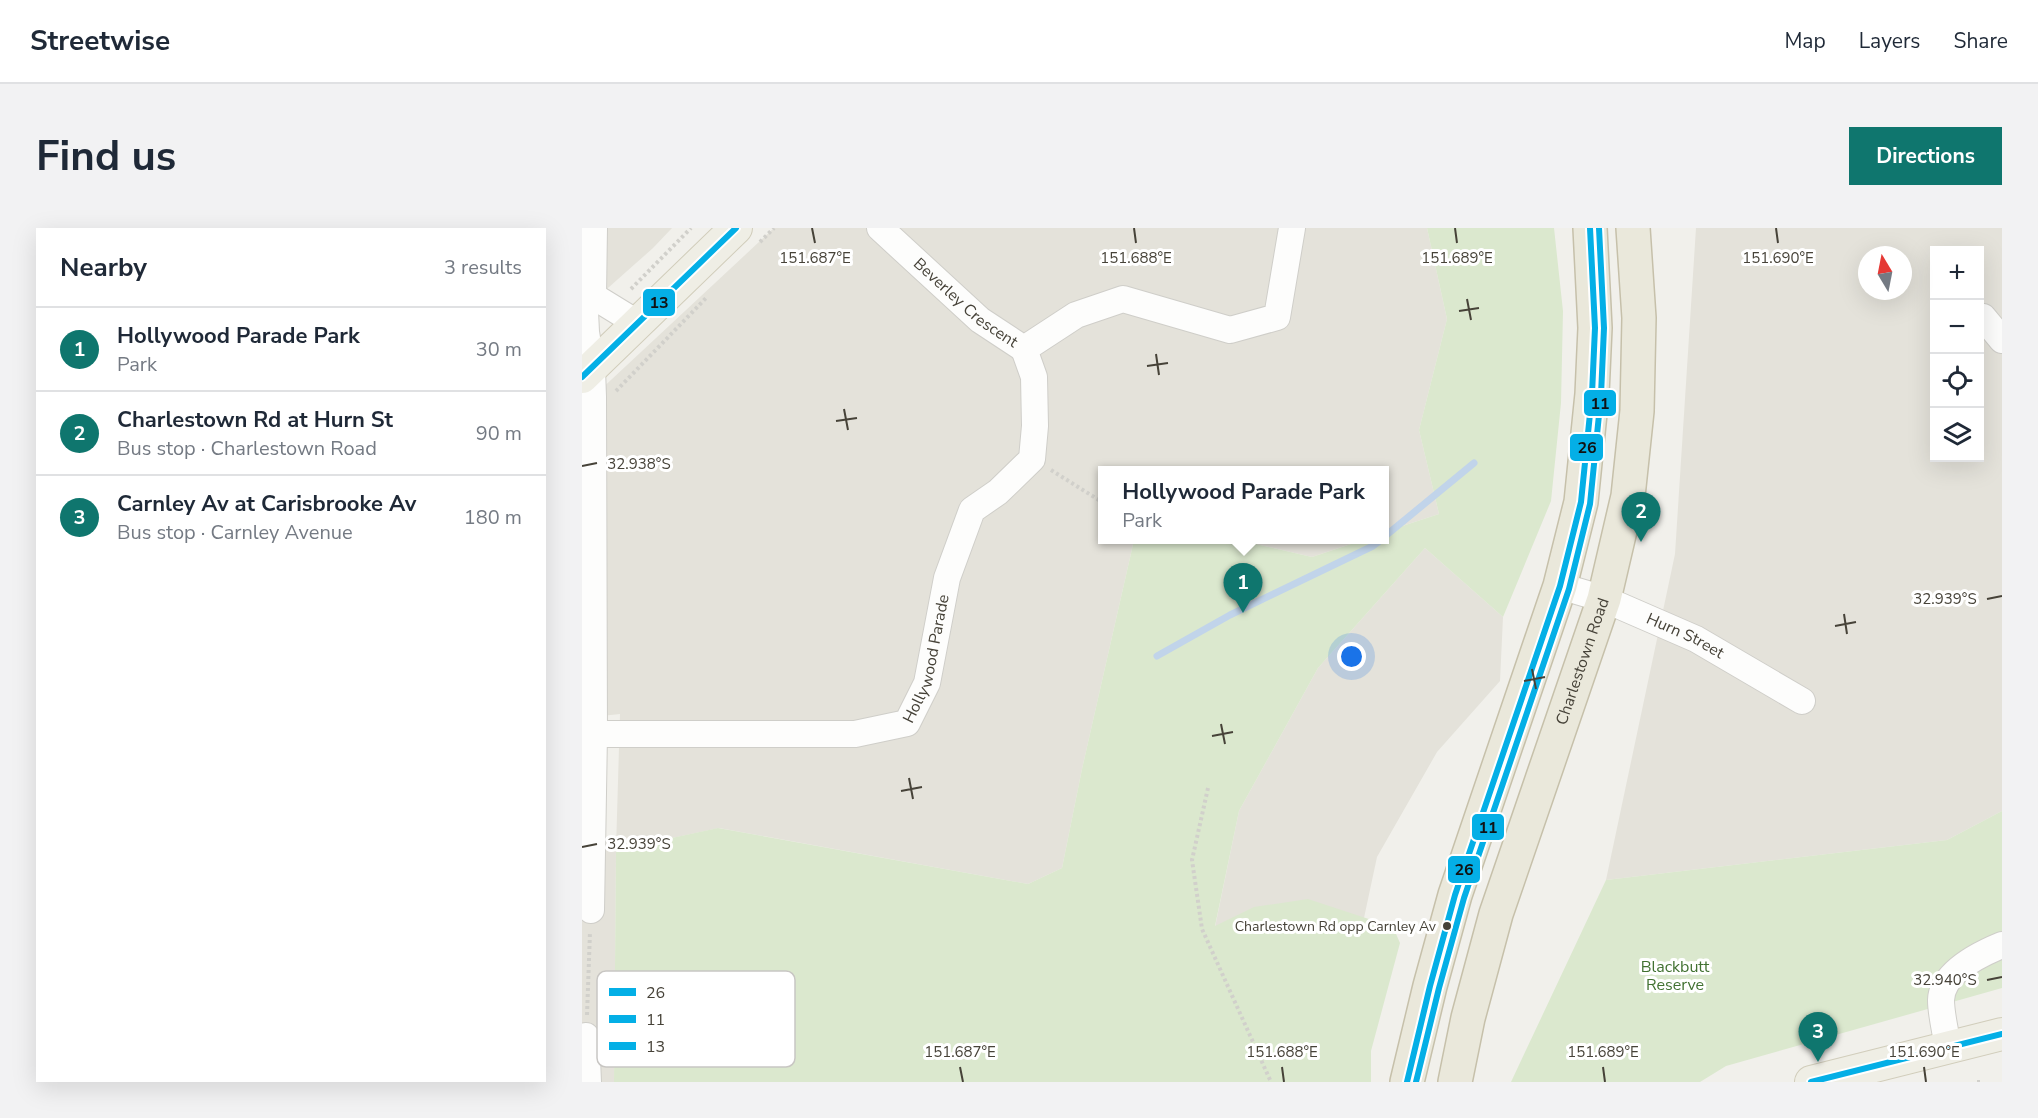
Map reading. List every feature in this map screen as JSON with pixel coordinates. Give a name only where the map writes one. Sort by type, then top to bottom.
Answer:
[{"type":"highway","points":[[1407,1082],[1455,895],[1560,586],[1581,502],[1592,394],[1595,328],[1590,228]]},
{"type":"highway","name":"Charlestown Road","points":[[1455,1082],[1468,1018],[1496,914],[1604,599],[1628,496],[1637,411],[1639,318],[1633,228]]},
{"type":"main road","points":[[587,373],[637,323],[747,236]]},
{"type":"main road","points":[[1811,1082],[2002,1034]]},
{"type":"street","points":[[591,910],[594,734],[593,415],[587,373],[585,311],[594,228]]},
{"type":"street","name":"Beverley Crescent","points":[[880,228],[980,321],[1024,349],[1076,315],[1123,299],[1230,330],[1277,317],[1292,228]]},
{"type":"street","points":[[588,298],[637,323]]},
{"type":"street","points":[[1984,317],[2002,340]]},
{"type":"street","points":[[1024,349],[1034,377],[1035,426],[1032,459]]},
{"type":"street","name":"Hollywood Parade","points":[[594,734],[855,734],[907,723],[927,683],[947,578],[972,510],[998,492],[1032,459]]},
{"type":"street","name":"Hurn Street","points":[[1560,586],[1604,599],[1696,639],[1802,701]]},
{"type":"street","points":[[1948,1048],[1941,998],[1951,976],[1978,955],[2002,945]]},
{"type":"street","points":[[586,1036],[588,1082]]},
{"type":"path","points":[[631,289],[691,228]]},
{"type":"path","points":[[747,236],[774,228]]},
{"type":"path","points":[[593,415],[712,292]]},
{"type":"path","points":[[1032,459],[1098,499]]},
{"type":"path","points":[[1208,788],[1192,860],[1202,929],[1271,1082]]},
{"type":"path","points":[[586,1036],[591,910]]},
{"type":"path","points":[[1977,1082],[1983,1082]]},
{"type":"shaded area","points":[[582,228],[672,228],[653,248],[582,311]]},
{"type":"shaded area","points":[[774,228],[1427,228],[1447,319],[1419,430],[1439,514],[1389,530],[1389,466],[1098,466],[1098,544],[1133,544],[1062,868],[1028,884],[719,828],[616,850],[615,971],[597,971],[597,1067],[614,1067],[614,1082],[582,1082],[582,852],[616,849],[620,714],[582,718],[582,407]]},
{"type":"shaded area","points":[[1696,228],[2002,228],[2002,811],[1947,840],[1606,880],[1675,554]]},
{"type":"shaded area","points":[[1255,544],[1351,544],[1312,557]]},
{"type":"shaded area","points":[[1425,548],[1503,617],[1500,681],[1437,752],[1377,857],[1358,946],[1215,927],[1239,811],[1318,668]]},
{"type":"green space","points":[[1427,228],[1554,228],[1563,311],[1561,403],[1551,501],[1503,617],[1425,548],[1318,668],[1239,811],[1215,926],[1254,907],[1308,899],[1393,927],[1400,943],[1371,1051],[1371,1082],[614,1082],[614,1067],[795,1067],[795,971],[615,971],[616,850],[718,828],[1028,884],[1062,868],[1133,544],[1255,544],[1312,557],[1351,544],[1389,544],[1389,530],[1439,514],[1419,430],[1447,319]]},
{"type":"green space","name":"Blackbutt Reserve","points":[[2002,811],[2002,988],[1726,1066],[1700,1082],[1511,1082],[1606,880],[1947,840]]},
{"type":"waterway","points":[[1389,533],[1474,463]]},
{"type":"waterway","points":[[1157,656],[1230,615],[1376,544]]},
{"type":"transit line","name":"13","points":[[582,377],[736,228]]},
{"type":"transit line","name":"26","points":[[1407,1082],[1455,895],[1560,586],[1581,502],[1592,394],[1595,328],[1590,228]]},
{"type":"transit line","name":"11","points":[[1416,1082],[1464,898],[1569,589],[1590,504],[1601,395],[1604,328],[1599,228]]},
{"type":"transit line","name":"26","points":[[1811,1082],[2002,1034]]},
{"type":"place","name":"Charlestown Rd at Hurn St","points":[[1641,542]]},
{"type":"place","name":"Hollywood Parade Park","points":[[1243,613]]},
{"type":"place","name":"Charlestown Rd opp Carnley Av","points":[[1447,926]]},
{"type":"place","name":"Carnley Av at Carisbrooke Av","points":[[1818,1062]]}]
